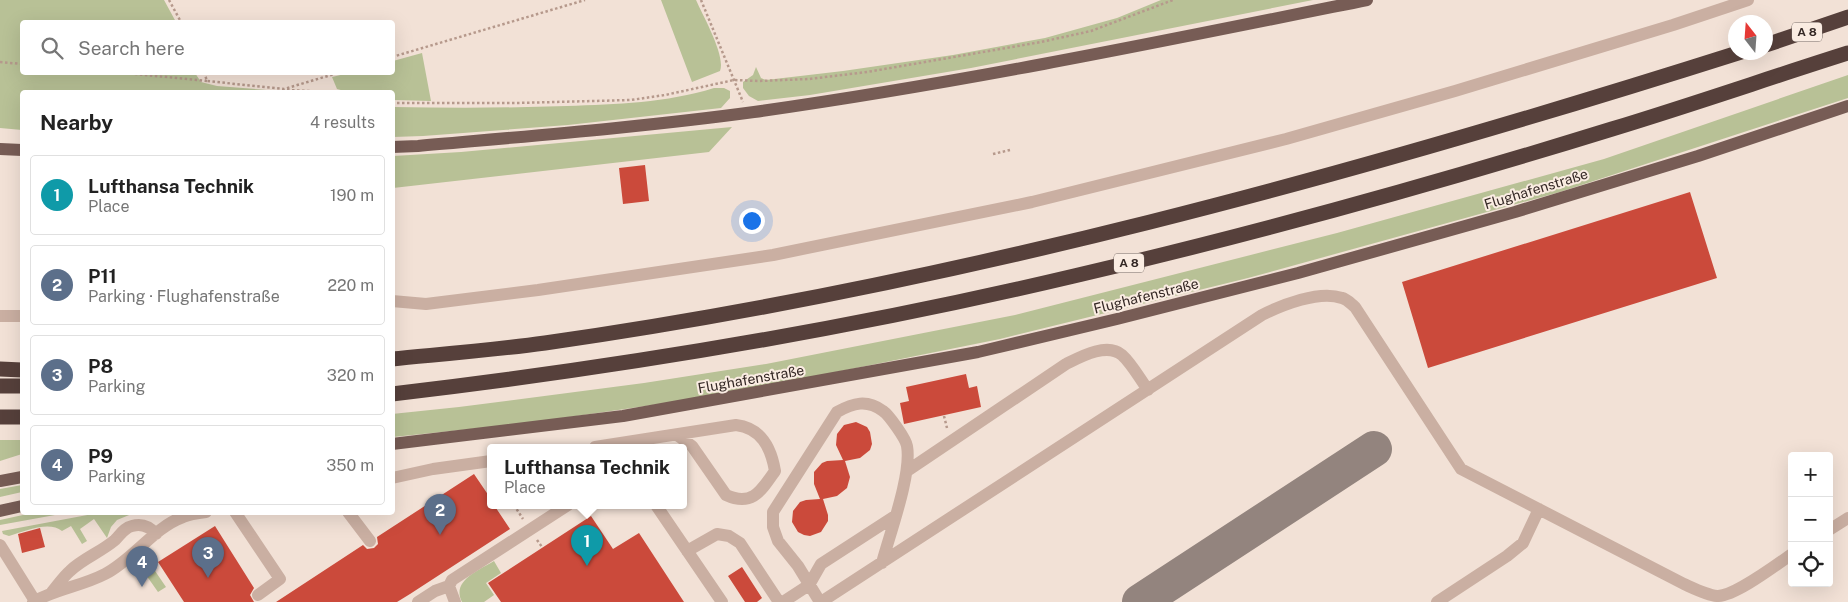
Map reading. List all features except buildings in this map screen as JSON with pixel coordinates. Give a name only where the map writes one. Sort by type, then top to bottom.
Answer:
[{"type":"highway","name":"A 8","points":[[1773,43],[1848,17]]},
{"type":"highway","name":"A 8","points":[[395,394],[574,371],[736,345],[964,301],[1072,277],[1224,239],[1461,174],[1612,129],[1848,53]]},
{"type":"highway","points":[[395,359],[543,343],[717,315],[920,275],[1154,221],[1402,155],[1532,118],[1728,56]]},
{"type":"highway","points":[[0,369],[20,370]]},
{"type":"highway","points":[[0,386],[20,386]]},
{"type":"highway","points":[[0,417],[20,417]]},
{"type":"main road","points":[[395,147],[747,113],[853,97],[969,77],[1367,0]]},
{"type":"main road","name":"Flughafenstraße","points":[[395,444],[652,412],[978,352],[1298,273],[1515,212],[1698,156],[1848,106]]},
{"type":"main road","points":[[0,149],[20,150]]},
{"type":"main road","name":"Flughafenstraße","points":[[395,448],[434,439]]},
{"type":"main road","points":[[0,481],[20,477]]},
{"type":"main road","points":[[0,511],[20,506]]},
{"type":"street","points":[[395,301],[435,303],[773,255],[1032,202],[1286,139],[1455,91],[1664,28],[1748,0]]},
{"type":"street","points":[[882,563],[907,471],[907,444],[886,413],[875,405],[862,402],[850,405],[837,412],[773,512],[773,527],[778,541],[798,566],[821,602],[882,563],[1148,390],[1262,315],[1312,297],[1332,295],[1344,298],[1355,307],[1461,469],[1684,584],[1716,596],[1728,594],[1788,557]]},
{"type":"street","points":[[0,316],[20,316]]},
{"type":"street","points":[[907,471],[1066,364],[1083,355],[1115,351],[1122,356],[1148,390]]},
{"type":"street","points":[[628,444],[677,435],[736,425],[747,426],[756,431],[764,442],[773,459],[775,471],[764,487],[754,496],[744,500],[734,498],[726,494],[692,446],[677,435]]},
{"type":"street","points":[[395,477],[433,469],[487,462]]},
{"type":"street","points":[[418,602],[435,591],[449,586],[452,580],[562,509]]},
{"type":"street","points":[[659,509],[722,602]]},
{"type":"street","points":[[1436,602],[1507,556],[1523,543],[1532,528],[1539,509]]},
{"type":"street","points":[[2,551],[34,602],[52,592],[106,574],[120,565],[171,522],[190,515]]},
{"type":"street","points":[[237,515],[280,579],[258,595]]},
{"type":"street","points":[[350,515],[370,541]]},
{"type":"street","points":[[783,602],[809,585],[821,564],[894,516]]},
{"type":"street","points":[[1833,527],[1848,518]]},
{"type":"street","points":[[52,592],[70,570],[98,553],[116,538],[122,530],[132,526],[144,525],[152,529],[156,534]]},
{"type":"street","points":[[687,551],[717,534],[729,536],[740,543],[779,602]]},
{"type":"street","points":[[449,586],[455,602]]},
{"type":"path","points":[[169,0],[180,20]]},
{"type":"path","points":[[395,56],[585,0]]},
{"type":"path","points":[[701,0],[747,113]]},
{"type":"path","points":[[395,103],[516,103],[631,100],[665,95],[734,80],[760,81],[828,77],[1041,42],[1091,31],[1173,0]]},
{"type":"path","points":[[0,62],[20,64]]},
{"type":"path","points":[[146,75],[299,90]]},
{"type":"path","points":[[205,75],[207,81]]},
{"type":"path","points":[[284,89],[331,75]]},
{"type":"path","points":[[993,154],[1010,150]]},
{"type":"path","points":[[517,509],[524,520]]},
{"type":"green space","points":[[0,0],[164,0],[175,20],[20,20],[20,75],[196,75],[201,82],[217,86],[267,90],[20,90],[20,130],[0,128]]},
{"type":"green space","points":[[661,0],[696,0],[717,46],[721,64],[720,71],[692,82]]},
{"type":"green space","points":[[1161,0],[1313,0],[971,68],[810,95],[758,101],[749,96],[743,88],[743,82],[753,75],[756,67],[761,78],[766,80],[953,55],[1045,38],[1117,18]]},
{"type":"green space","points":[[422,53],[431,101],[395,100],[395,90],[341,90],[337,89],[332,77],[340,75],[395,75],[395,60]]},
{"type":"green space","points":[[1848,75],[1848,98],[1560,192],[1248,278],[1000,339],[722,395],[521,424],[395,437],[395,414],[644,383],[766,364],[1015,315],[1337,233],[1604,159]]},
{"type":"green space","points":[[714,88],[724,88],[730,91],[730,98],[721,108],[568,125],[395,137],[395,107],[567,106],[660,100]]},
{"type":"green space","points":[[732,127],[709,152],[395,188],[395,156],[461,152]]},
{"type":"green space","points":[[0,440],[20,440],[20,455],[0,461]]},
{"type":"green space","points":[[20,485],[20,492],[0,497],[0,489]]},
{"type":"green space","points":[[23,515],[55,515],[0,525],[0,520]]},
{"type":"green space","points":[[87,515],[129,515],[117,520],[111,527],[107,538],[94,519],[80,529],[87,541],[82,544],[71,526],[62,531],[50,527],[36,528],[9,536],[3,534],[2,531]]},
{"type":"green space","points":[[494,561],[501,573],[486,583],[494,595],[484,602],[462,602],[460,588],[463,582],[474,572]]},
{"type":"green space","points":[[151,565],[166,587],[158,592],[144,572]]},
{"type":"taxiway","points":[[1140,602],[1374,449]]},
{"type":"place","name":"P11","points":[[440,535]]},
{"type":"place","name":"Lufthansa Technik","points":[[587,566]]},
{"type":"place","name":"P8","points":[[208,578]]},
{"type":"place","name":"P9","points":[[142,587]]}]
